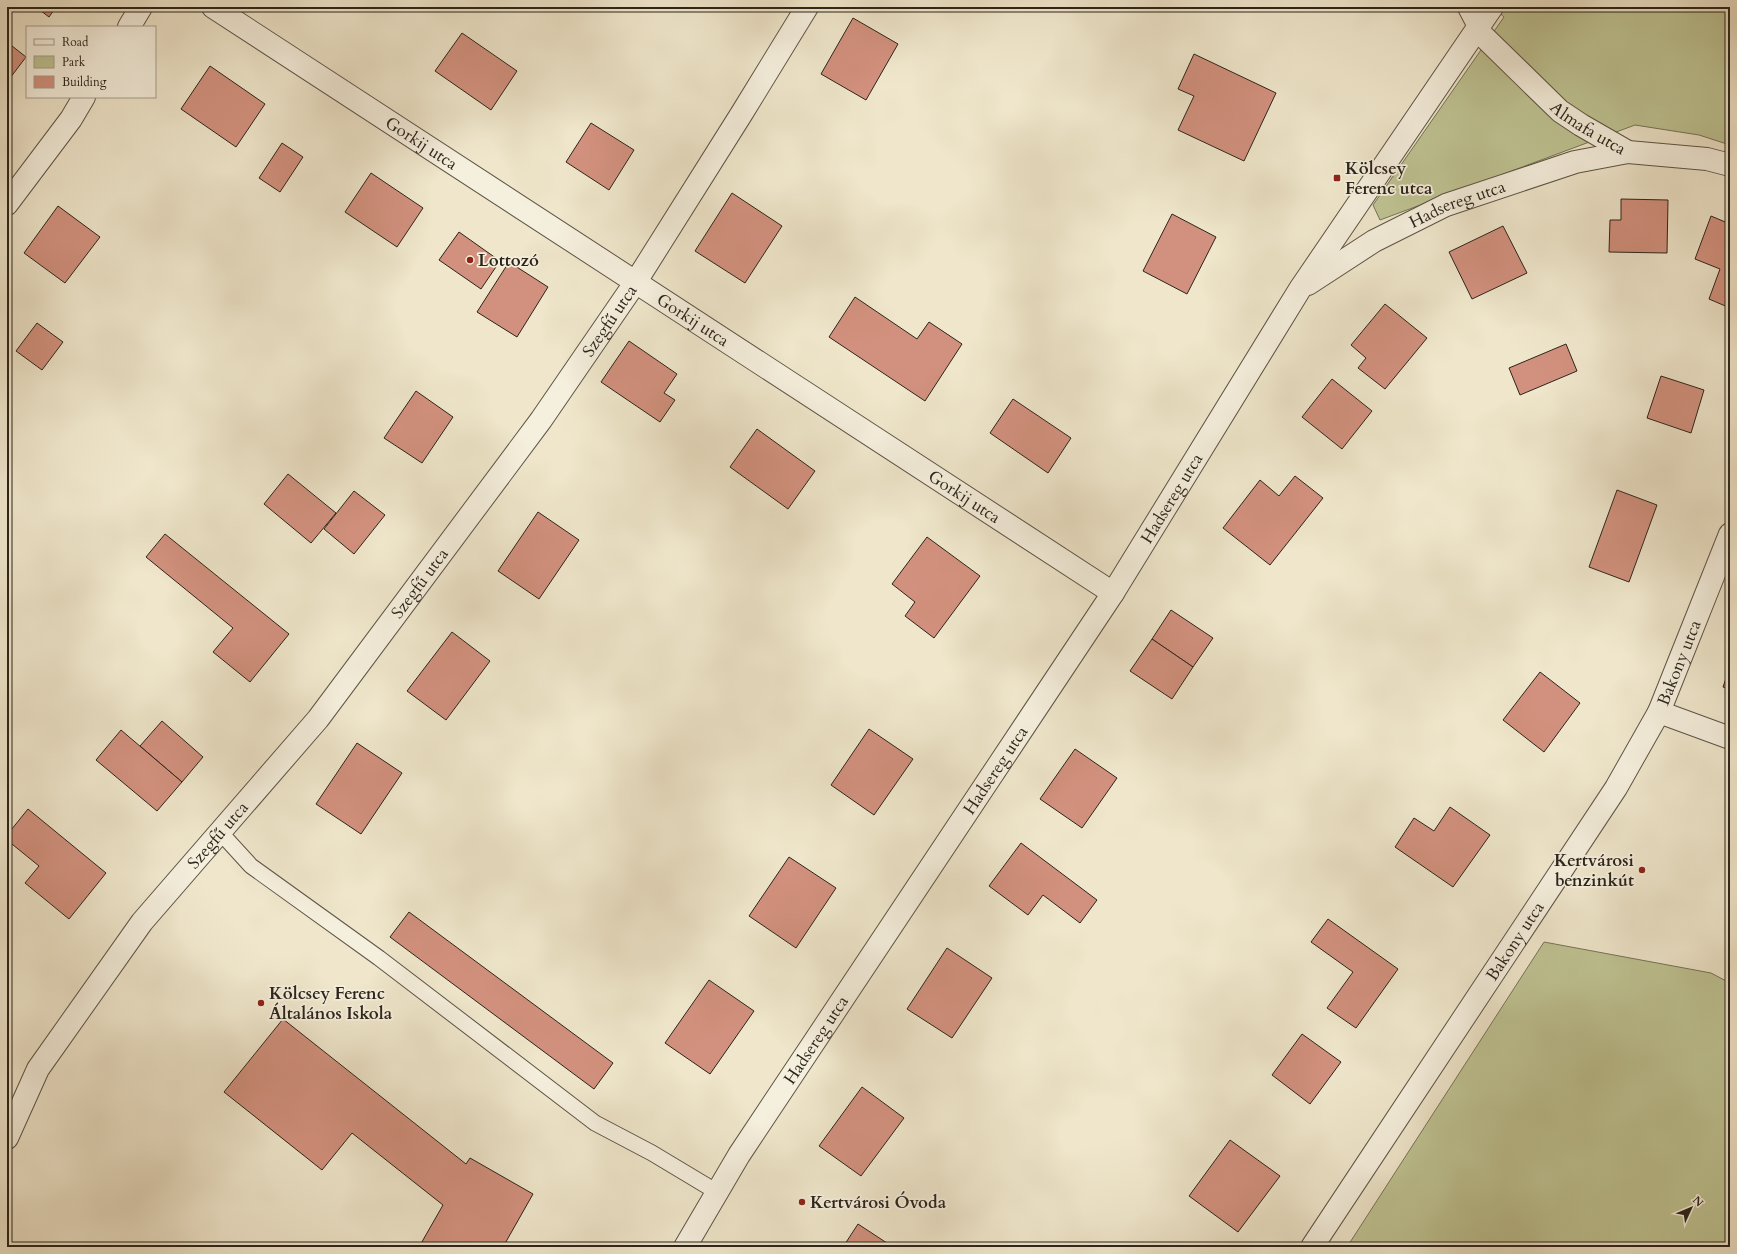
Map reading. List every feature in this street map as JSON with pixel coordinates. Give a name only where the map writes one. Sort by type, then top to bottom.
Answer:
[{"type":"street","points":[[130,26],[141,7]]},
{"type":"street","name":"Gorkij utca","points":[[213,7],[1113,593]]},
{"type":"street","name":"Szegfű utca","points":[[7,1138],[38,1069],[142,922],[318,719],[541,420],[635,283],[807,7]]},
{"type":"street","name":"Hadsereg utca","points":[[685,1247],[739,1155],[1113,593],[1300,289],[1492,7]]},
{"type":"street","name":"Almafa utca","points":[[1477,30],[1560,111],[1628,152],[1707,159],[1730,165]]},
{"type":"street","points":[[7,204],[71,119],[83,98]]},
{"type":"street","name":"Hadsereg utca","points":[[1300,289],[1374,241],[1446,205],[1575,162],[1628,152]]},
{"type":"street","name":"Bakony utca","points":[[1312,1247],[1616,788],[1658,712],[1730,534]]},
{"type":"street","points":[[1658,712],[1730,738]]},
{"type":"lane","points":[[1465,7],[1477,30]]},
{"type":"lane","points":[[220,832],[251,866],[379,958],[595,1123],[652,1153],[717,1192]]},
{"type":"green space","points":[[1493,7],[1730,7],[1730,145],[1699,135],[1635,125],[1380,220],[1373,205],[1504,17]]},
{"type":"green space","points":[[1544,942],[1711,973],[1730,983],[1730,1247],[1347,1247]]},
{"type":"building","points":[[36,7],[56,7],[49,17]]},
{"type":"building","points":[[853,18],[898,44],[866,100],[821,74]]},
{"type":"building","points":[[462,33],[517,71],[491,110],[435,71]]},
{"type":"building","points":[[7,42],[26,57],[7,82]]},
{"type":"building","points":[[1194,54],[1276,93],[1244,161],[1178,130],[1194,96],[1178,89]]},
{"type":"building","points":[[210,66],[265,104],[236,147],[181,109]]},
{"type":"building","points":[[591,123],[634,150],[609,190],[566,162]]},
{"type":"building","points":[[282,143],[303,157],[280,192],[259,178]]},
{"type":"building","points":[[371,173],[423,208],[397,247],[345,212]]},
{"type":"building","points":[[732,193],[782,226],[745,283],[695,251]]},
{"type":"building","points":[[1621,199],[1668,200],[1667,253],[1609,252],[1610,220],[1621,220]]},
{"type":"building","points":[[58,206],[100,237],[65,283],[24,253]]},
{"type":"building","points":[[1172,214],[1216,237],[1187,294],[1143,271]]},
{"type":"building","points":[[1711,216],[1730,224],[1730,308],[1709,299],[1720,269],[1695,259]]},
{"type":"building","points":[[1503,226],[1527,273],[1472,299],[1449,252]]},
{"type":"building","name":"Lottozó","points":[[459,232],[500,261],[481,289],[439,260]]},
{"type":"building","points":[[509,262],[548,287],[517,337],[477,312]]},
{"type":"building","points":[[855,297],[917,339],[929,322],[962,344],[925,401],[829,337]]},
{"type":"building","points":[[1385,304],[1427,338],[1385,389],[1358,368],[1366,358],[1351,345]]},
{"type":"building","points":[[37,323],[63,342],[42,370],[16,351]]},
{"type":"building","points":[[629,341],[677,374],[664,393],[675,400],[660,422],[601,382]]},
{"type":"building","points":[[1566,344],[1577,371],[1520,395],[1509,368]]},
{"type":"building","points":[[1661,376],[1704,390],[1691,433],[1647,418]]},
{"type":"building","points":[[1332,379],[1372,411],[1342,449],[1302,417]]},
{"type":"building","points":[[416,391],[453,417],[422,463],[384,438]]},
{"type":"building","points":[[1013,399],[1071,438],[1048,473],[990,433]]},
{"type":"building","points":[[757,429],[815,471],[788,509],[730,467]]},
{"type":"building","points":[[288,474],[336,513],[311,543],[264,504]]},
{"type":"building","points":[[1295,476],[1323,498],[1270,565],[1223,528],[1260,480],[1279,496]]},
{"type":"building","points":[[1617,490],[1657,505],[1629,582],[1589,567]]},
{"type":"building","points":[[354,491],[385,515],[354,554],[324,529]]},
{"type":"building","points":[[538,512],[579,540],[539,599],[498,571]]},
{"type":"building","points":[[165,534],[289,634],[250,682],[213,652],[233,628],[146,557]]},
{"type":"building","points":[[927,537],[980,576],[934,638],[905,616],[915,602],[892,584]]},
{"type":"building","points":[[1171,610],[1213,638],[1193,667],[1152,639]]},
{"type":"building","points":[[452,632],[490,661],[446,720],[407,691]]},
{"type":"building","points":[[1152,639],[1193,667],[1172,699],[1130,671]]},
{"type":"building","points":[[1730,667],[1730,690],[1723,687]]},
{"type":"building","points":[[1540,672],[1580,703],[1544,752],[1503,720]]},
{"type":"building","points":[[162,721],[203,757],[182,782],[140,746]]},
{"type":"building","points":[[869,729],[913,759],[874,815],[831,785]]},
{"type":"building","points":[[121,730],[182,782],[157,811],[96,760]]},
{"type":"building","points":[[357,743],[402,773],[361,834],[316,804]]},
{"type":"building","points":[[1075,749],[1117,778],[1082,828],[1040,799]]},
{"type":"building","points":[[1450,807],[1490,835],[1453,887],[1395,847],[1414,818],[1434,831]]},
{"type":"building","points":[[28,809],[106,873],[69,919],[25,883],[39,866],[7,840],[7,835]]},
{"type":"building","points":[[1021,843],[1097,900],[1080,923],[1043,895],[1028,915],[989,886]]},
{"type":"building","points":[[789,857],[836,888],[796,948],[749,916]]},
{"type":"building","points":[[409,912],[613,1063],[594,1089],[390,937]]},
{"type":"building","points":[[1328,919],[1398,969],[1356,1028],[1327,1008],[1353,972],[1311,942]]},
{"type":"building","points":[[947,948],[992,978],[952,1038],[907,1009]]},
{"type":"building","points":[[709,980],[754,1011],[710,1074],[665,1043]]},
{"type":"building","points":[[283,1019],[466,1164],[470,1158],[533,1194],[503,1247],[419,1247],[443,1205],[352,1133],[322,1170],[224,1092]]},
{"type":"building","points":[[1302,1034],[1341,1062],[1310,1104],[1272,1075]]},
{"type":"building","points":[[862,1087],[904,1118],[861,1176],[819,1146]]},
{"type":"building","points":[[1230,1140],[1280,1176],[1238,1232],[1189,1196]]},
{"type":"building","points":[[858,1224],[893,1247],[843,1247]]},
{"type":"place","name":"Kölcsey Ferenc utca","points":[[1337,178]]},
{"type":"place","name":"Lottozó","points":[[470,260]]},
{"type":"place","name":"Kertvárosi benzinkút","points":[[1642,870]]},
{"type":"place","name":"Kölcsey Ferenc Általános Iskola","points":[[261,1003]]},
{"type":"place","name":"Kertvárosi Óvoda","points":[[802,1202]]}]
